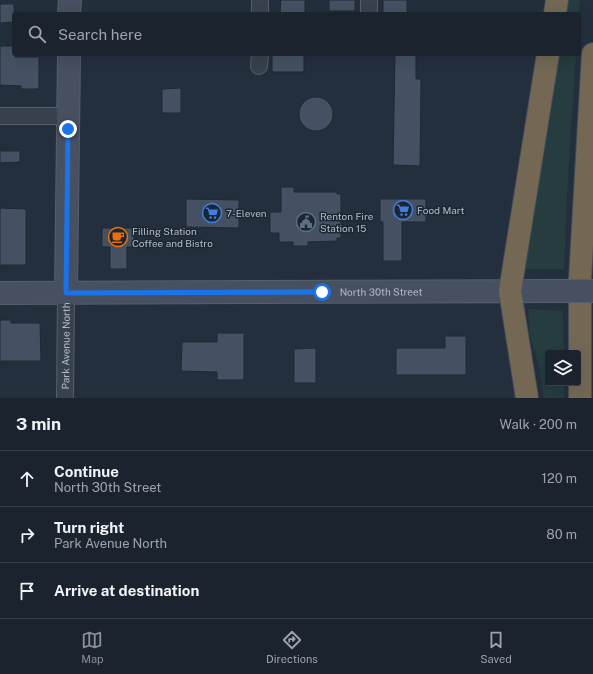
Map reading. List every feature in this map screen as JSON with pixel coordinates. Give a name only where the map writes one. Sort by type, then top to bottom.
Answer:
[{"type":"highway","points":[[555,12],[557,0]]},
{"type":"highway","points":[[580,398],[580,279],[593,54]]},
{"type":"highway","points":[[527,398],[510,291],[548,56]]},
{"type":"street","points":[[69,12],[70,0]]},
{"type":"street","points":[[260,0],[260,12]]},
{"type":"street","points":[[369,0],[369,12]]},
{"type":"street","name":"Park Avenue North","points":[[65,398],[69,56]]},
{"type":"street","points":[[0,116],[68,116]]},
{"type":"street","name":"North 30th Street","points":[[0,293],[593,291]]},
{"type":"green space","points":[[564,0],[580,0],[579,12],[562,12]]},
{"type":"green space","points":[[556,56],[576,56],[564,269],[525,269],[523,266]]},
{"type":"green space","points":[[528,309],[563,311],[564,350],[545,350],[545,386],[564,386],[564,398],[544,398],[539,366],[530,336]]},
{"type":"building","points":[[281,0],[305,0],[305,12],[280,12]]},
{"type":"building","points":[[329,0],[355,0],[355,11],[329,11]]},
{"type":"building","points":[[383,0],[407,0],[407,12],[383,12]]},
{"type":"building","points":[[0,4],[14,4],[12,22],[0,23]]},
{"type":"building","points":[[0,46],[12,46],[12,56],[15,57],[39,57],[39,89],[21,89],[21,86],[0,85]]},
{"type":"building","points":[[272,56],[304,56],[304,72],[272,72]]},
{"type":"building","points":[[395,56],[416,56],[416,79],[421,79],[420,166],[393,165]]},
{"type":"building","points":[[181,88],[181,113],[162,113],[162,89]]},
{"type":"building","points":[[313,97],[319,97],[323,98],[330,104],[333,114],[332,121],[326,128],[319,131],[313,131],[309,130],[302,124],[299,117],[299,111],[300,107],[306,100]]},
{"type":"building","points":[[0,151],[20,151],[20,162],[0,163]]},
{"type":"building","name":"Renton Fire Station 15","points":[[281,187],[294,187],[294,192],[337,192],[337,194],[341,194],[341,238],[337,238],[337,241],[308,242],[308,246],[293,246],[293,242],[279,242],[279,233],[270,233],[270,212],[281,212]]},
{"type":"building","name":"7-Eleven","points":[[186,199],[239,200],[239,228],[186,227]]},
{"type":"building","points":[[380,199],[426,199],[426,222],[402,222],[402,261],[383,261],[383,222],[380,222]]},
{"type":"building","points":[[0,208],[26,209],[26,265],[0,265]]},
{"type":"building","name":"Filling Station Coffee and Bistro","points":[[102,228],[134,228],[134,247],[127,247],[127,269],[110,269],[110,247],[102,247]]},
{"type":"building","points":[[0,320],[11,320],[11,323],[40,323],[41,361],[0,361]]},
{"type":"building","points":[[217,333],[244,333],[244,380],[217,380],[217,372],[181,371],[182,342],[217,342]]},
{"type":"building","points":[[445,336],[466,336],[466,375],[396,375],[396,348],[445,348]]},
{"type":"building","points":[[316,348],[316,383],[294,383],[294,349]]},
{"type":"place","name":"Food Mart","points":[[403,210]]},
{"type":"place","name":"7-Eleven","points":[[212,213]]},
{"type":"place","name":"Renton Fire Station 15","points":[[306,222]]},
{"type":"place","name":"Filling Station Coffee and Bistro","points":[[118,237]]},
{"type":"route","points":[[68,129],[66,293],[322,292]]}]
